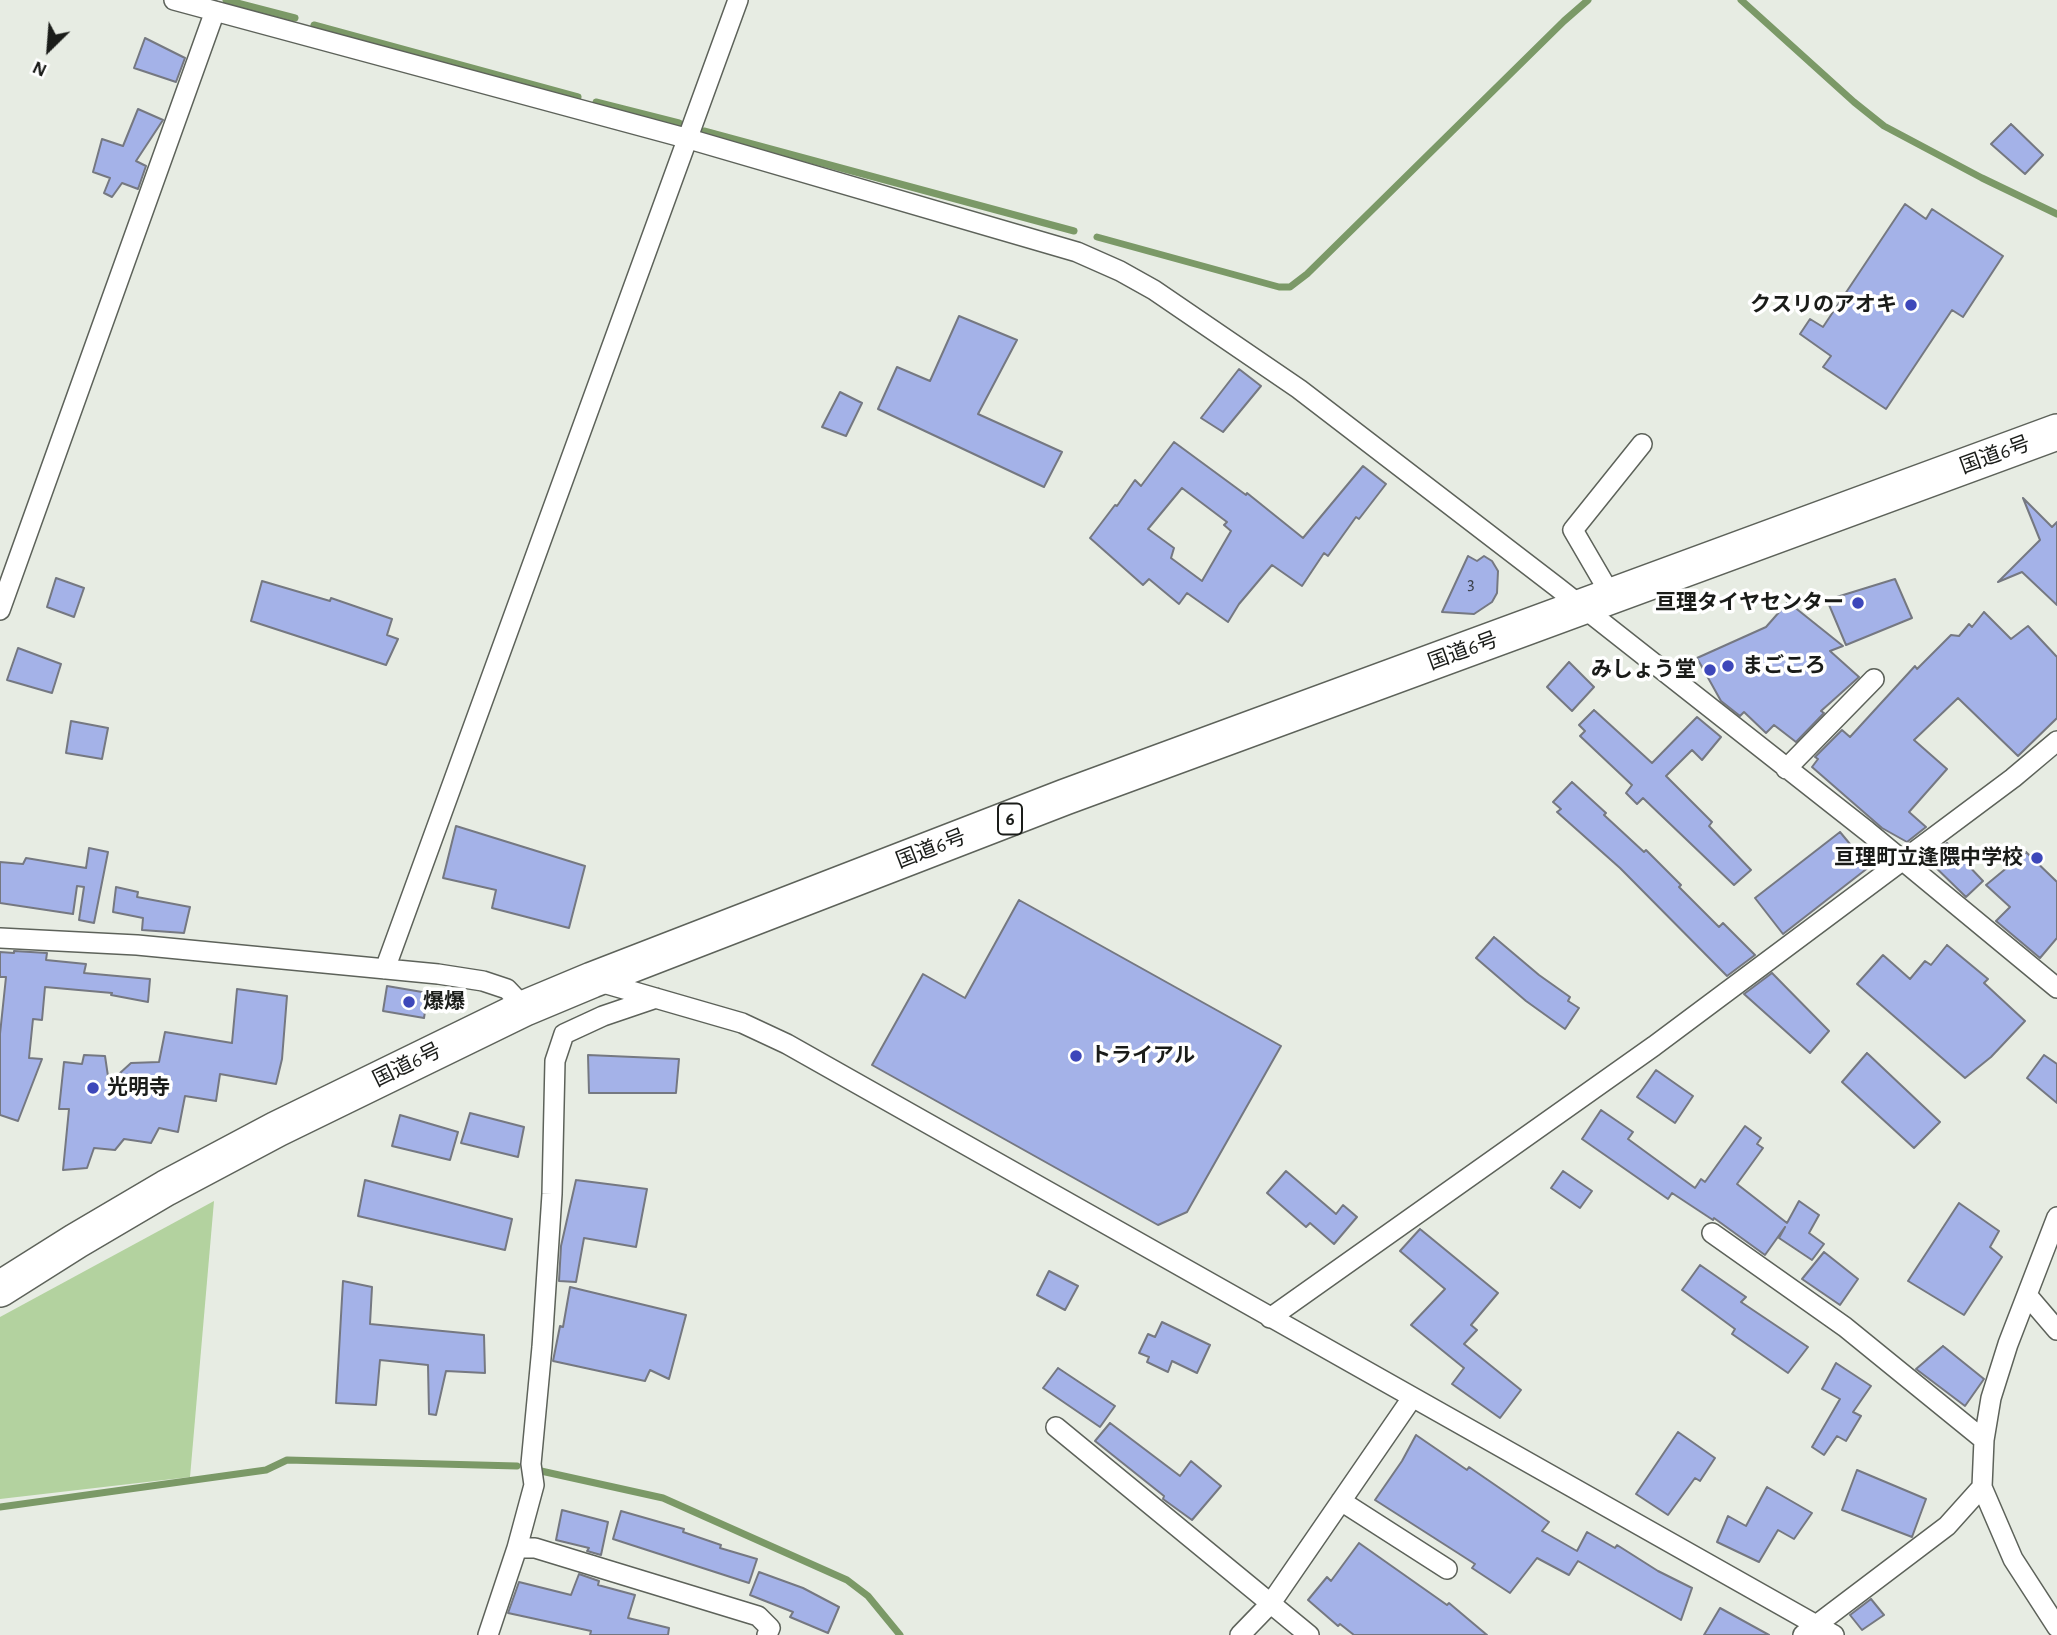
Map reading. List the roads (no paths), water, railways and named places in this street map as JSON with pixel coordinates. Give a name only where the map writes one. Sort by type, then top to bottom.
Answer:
[{"type":"highway","name":"国道6号","points":[[0,1289],[178,1181],[302,1116],[525,1008],[592,980],[1065,797],[2057,432]]},
{"type":"street","points":[[174,0],[689,139],[1077,252],[1120,271],[1154,290],[1300,389],[1597,602],[1786,769],[1902,859],[2057,988]]},
{"type":"street","points":[[385,970],[738,0]]},
{"type":"street","points":[[0,610],[215,11]]},
{"type":"street","points":[[1597,602],[1573,530],[1642,444]]},
{"type":"street","points":[[1786,769],[1874,679]]},
{"type":"street","points":[[1270,1318],[1654,1046],[2013,778],[2057,741]]},
{"type":"street","points":[[0,938],[137,944],[483,981],[507,989],[525,1008]]},
{"type":"street","points":[[592,980],[742,1023],[787,1044],[1412,1398],[1809,1630],[1835,1635]]},
{"type":"street","points":[[488,1635],[517,1548],[534,1485],[531,1464],[552,1194],[555,1061],[564,1034],[603,1016],[656,998]]},
{"type":"street","points":[[2057,1217],[1990,1398],[1984,1440],[1982,1487],[2013,1559],[2057,1627]]},
{"type":"street","points":[[1712,1233],[1846,1327],[1984,1440]]},
{"type":"street","points":[[2027,1295],[2057,1331]]},
{"type":"street","points":[[1240,1635],[1271,1603],[1412,1398]]},
{"type":"street","points":[[1056,1427],[1309,1635]]},
{"type":"street","points":[[1809,1630],[1947,1526],[1982,1487]]},
{"type":"street","points":[[1341,1501],[1447,1569]]},
{"type":"street","points":[[517,1548],[535,1548],[758,1616],[770,1628],[767,1635]]},
{"type":"waterway","points":[[226,0],[295,18]]},
{"type":"waterway","points":[[1097,237],[1279,287],[1290,287],[1307,274],[1588,0]]},
{"type":"waterway","points":[[1741,0],[1884,126],[2057,214]]},
{"type":"waterway","points":[[314,25],[578,97]]},
{"type":"waterway","points":[[596,102],[679,123]]},
{"type":"waterway","points":[[704,131],[1074,231]]},
{"type":"waterway","points":[[0,1507],[266,1470],[287,1460],[517,1466]]},
{"type":"waterway","points":[[541,1471],[663,1498],[847,1580],[868,1596],[900,1635]]},
{"type":"place","name":"クスリのアオキ","points":[[1911,305]]},
{"type":"place","name":"亘理タイヤセンター","points":[[1858,603]]},
{"type":"place","name":"まごころ","points":[[1728,666]]},
{"type":"place","name":"みしょう堂","points":[[1710,670]]},
{"type":"place","name":"亘理町立逢隈中学校","points":[[2037,858]]},
{"type":"place","name":"爆爆","points":[[409,1002]]},
{"type":"place","name":"トライアル","points":[[1076,1056]]},
{"type":"place","name":"光明寺","points":[[93,1088]]}]
